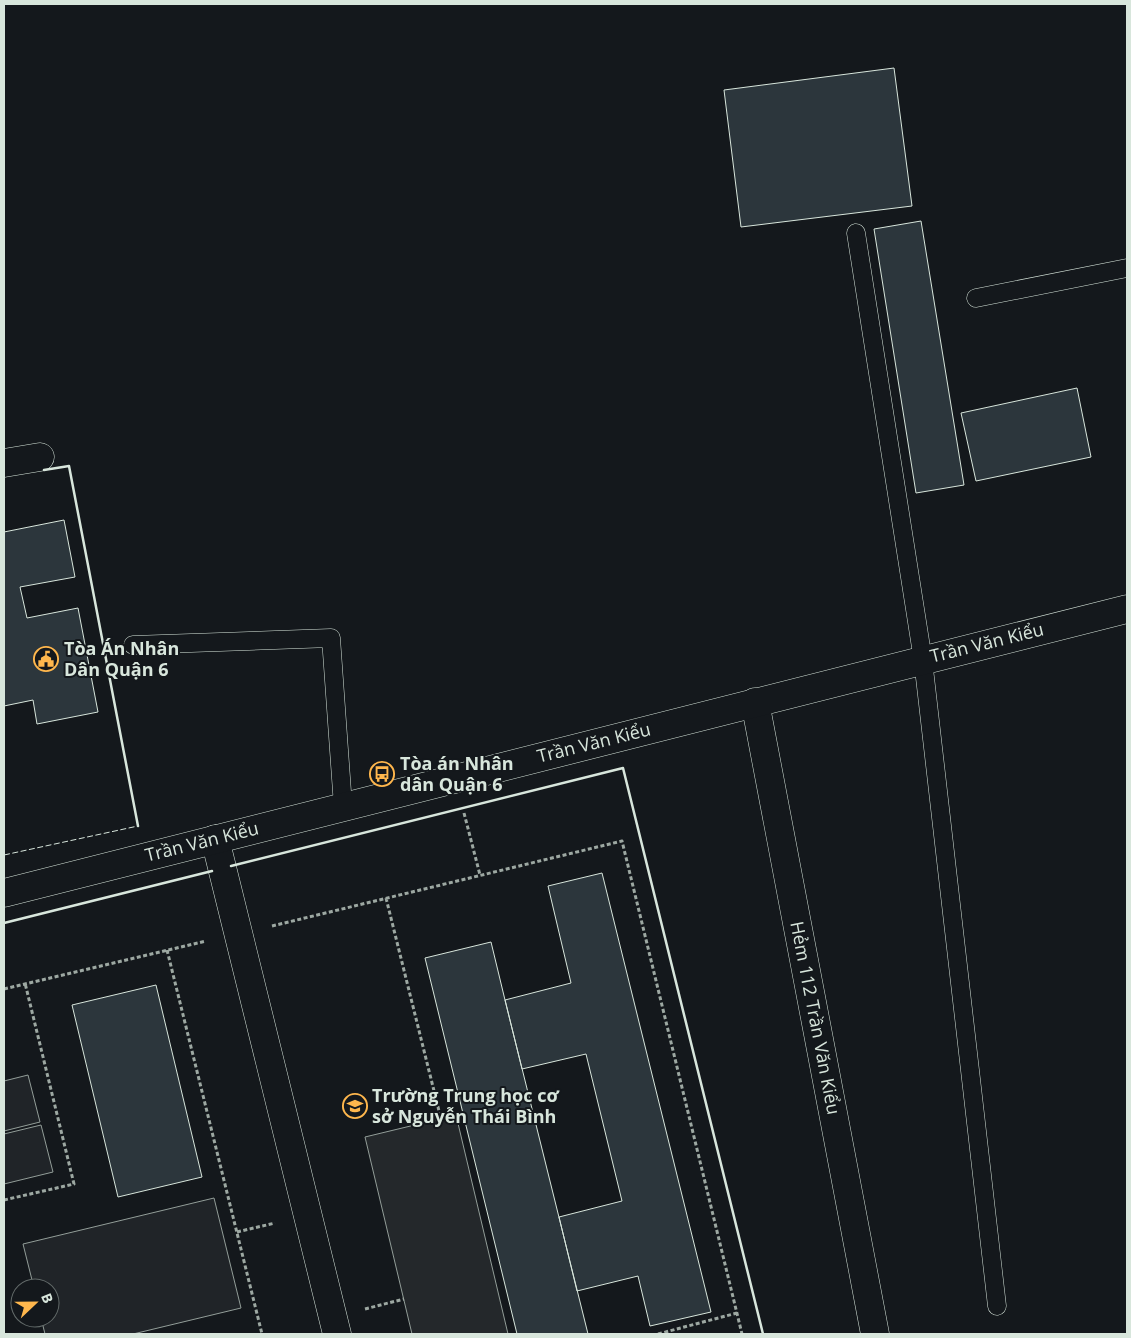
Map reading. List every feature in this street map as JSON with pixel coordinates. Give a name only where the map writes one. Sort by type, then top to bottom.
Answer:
[{"type":"street","points":[[4,463],[40,457]]},
{"type":"street","name":"Trần Văn Kiểu","points":[[4,893],[1127,609]]},
{"type":"street","name":"Hẻm 112 Trần Văn Kiểu","points":[[755,702],[875,1334]]},
{"type":"street","points":[[215,839],[337,1334]]},
{"type":"lane","points":[[856,233],[923,660],[997,1306]]},
{"type":"lane","points":[[976,298],[1127,268]]},
{"type":"lane","points":[[133,644],[331,638],[344,806]]},
{"type":"path","points":[[454,779],[480,876]]},
{"type":"path","points":[[4,989],[622,841],[742,1334]]},
{"type":"path","points":[[386,898],[441,1119]]},
{"type":"path","points":[[167,950],[262,1334]]},
{"type":"path","points":[[4,1200],[74,1184],[25,983]]},
{"type":"path","points":[[658,1334],[737,1313]]},
{"type":"shaded area","points":[[28,1075],[40,1122],[4,1131],[4,1081]]},
{"type":"shaded area","points":[[456,1115],[508,1334],[412,1334],[365,1137]]},
{"type":"shaded area","points":[[41,1125],[53,1172],[4,1184],[4,1134]]},
{"type":"shaded area","points":[[214,1198],[241,1308],[133,1334],[45,1334],[44,1328],[60,1328],[60,1278],[32,1278],[23,1244]]},
{"type":"building","points":[[894,68],[912,206],[741,227],[724,90]]},
{"type":"building","points":[[921,221],[964,485],[916,493],[874,229]]},
{"type":"building","points":[[1077,388],[1091,457],[976,481],[961,413]]},
{"type":"building","name":"Tòa Án Nhân Dân Quận 6","points":[[64,520],[75,577],[20,587],[27,618],[78,608],[98,712],[37,724],[33,700],[4,706],[4,532]]},
{"type":"building","points":[[602,873],[711,1312],[650,1326],[638,1276],[577,1291],[559,1217],[622,1201],[586,1054],[522,1069],[505,1000],[571,983],[548,886]]},
{"type":"building","points":[[491,942],[588,1334],[517,1334],[425,958]]},
{"type":"building","points":[[156,985],[202,1177],[118,1197],[72,1005]]},
{"type":"fence","points":[[4,855],[138,826]]},
{"type":"wall","points":[[44,470],[69,466],[138,826]]},
{"type":"wall","points":[[231,866],[623,768],[763,1334]]},
{"type":"wall","points":[[4,923],[212,871]]},
{"type":"place","name":"Tòa Án Nhân Dân Quận 6","points":[[46,659]]},
{"type":"place","name":"Tòa án Nhân dân Quận 6","points":[[382,774]]},
{"type":"place","name":"Trường Trung học cơ sở Nguyễn Thái Bình","points":[[355,1106]]}]
